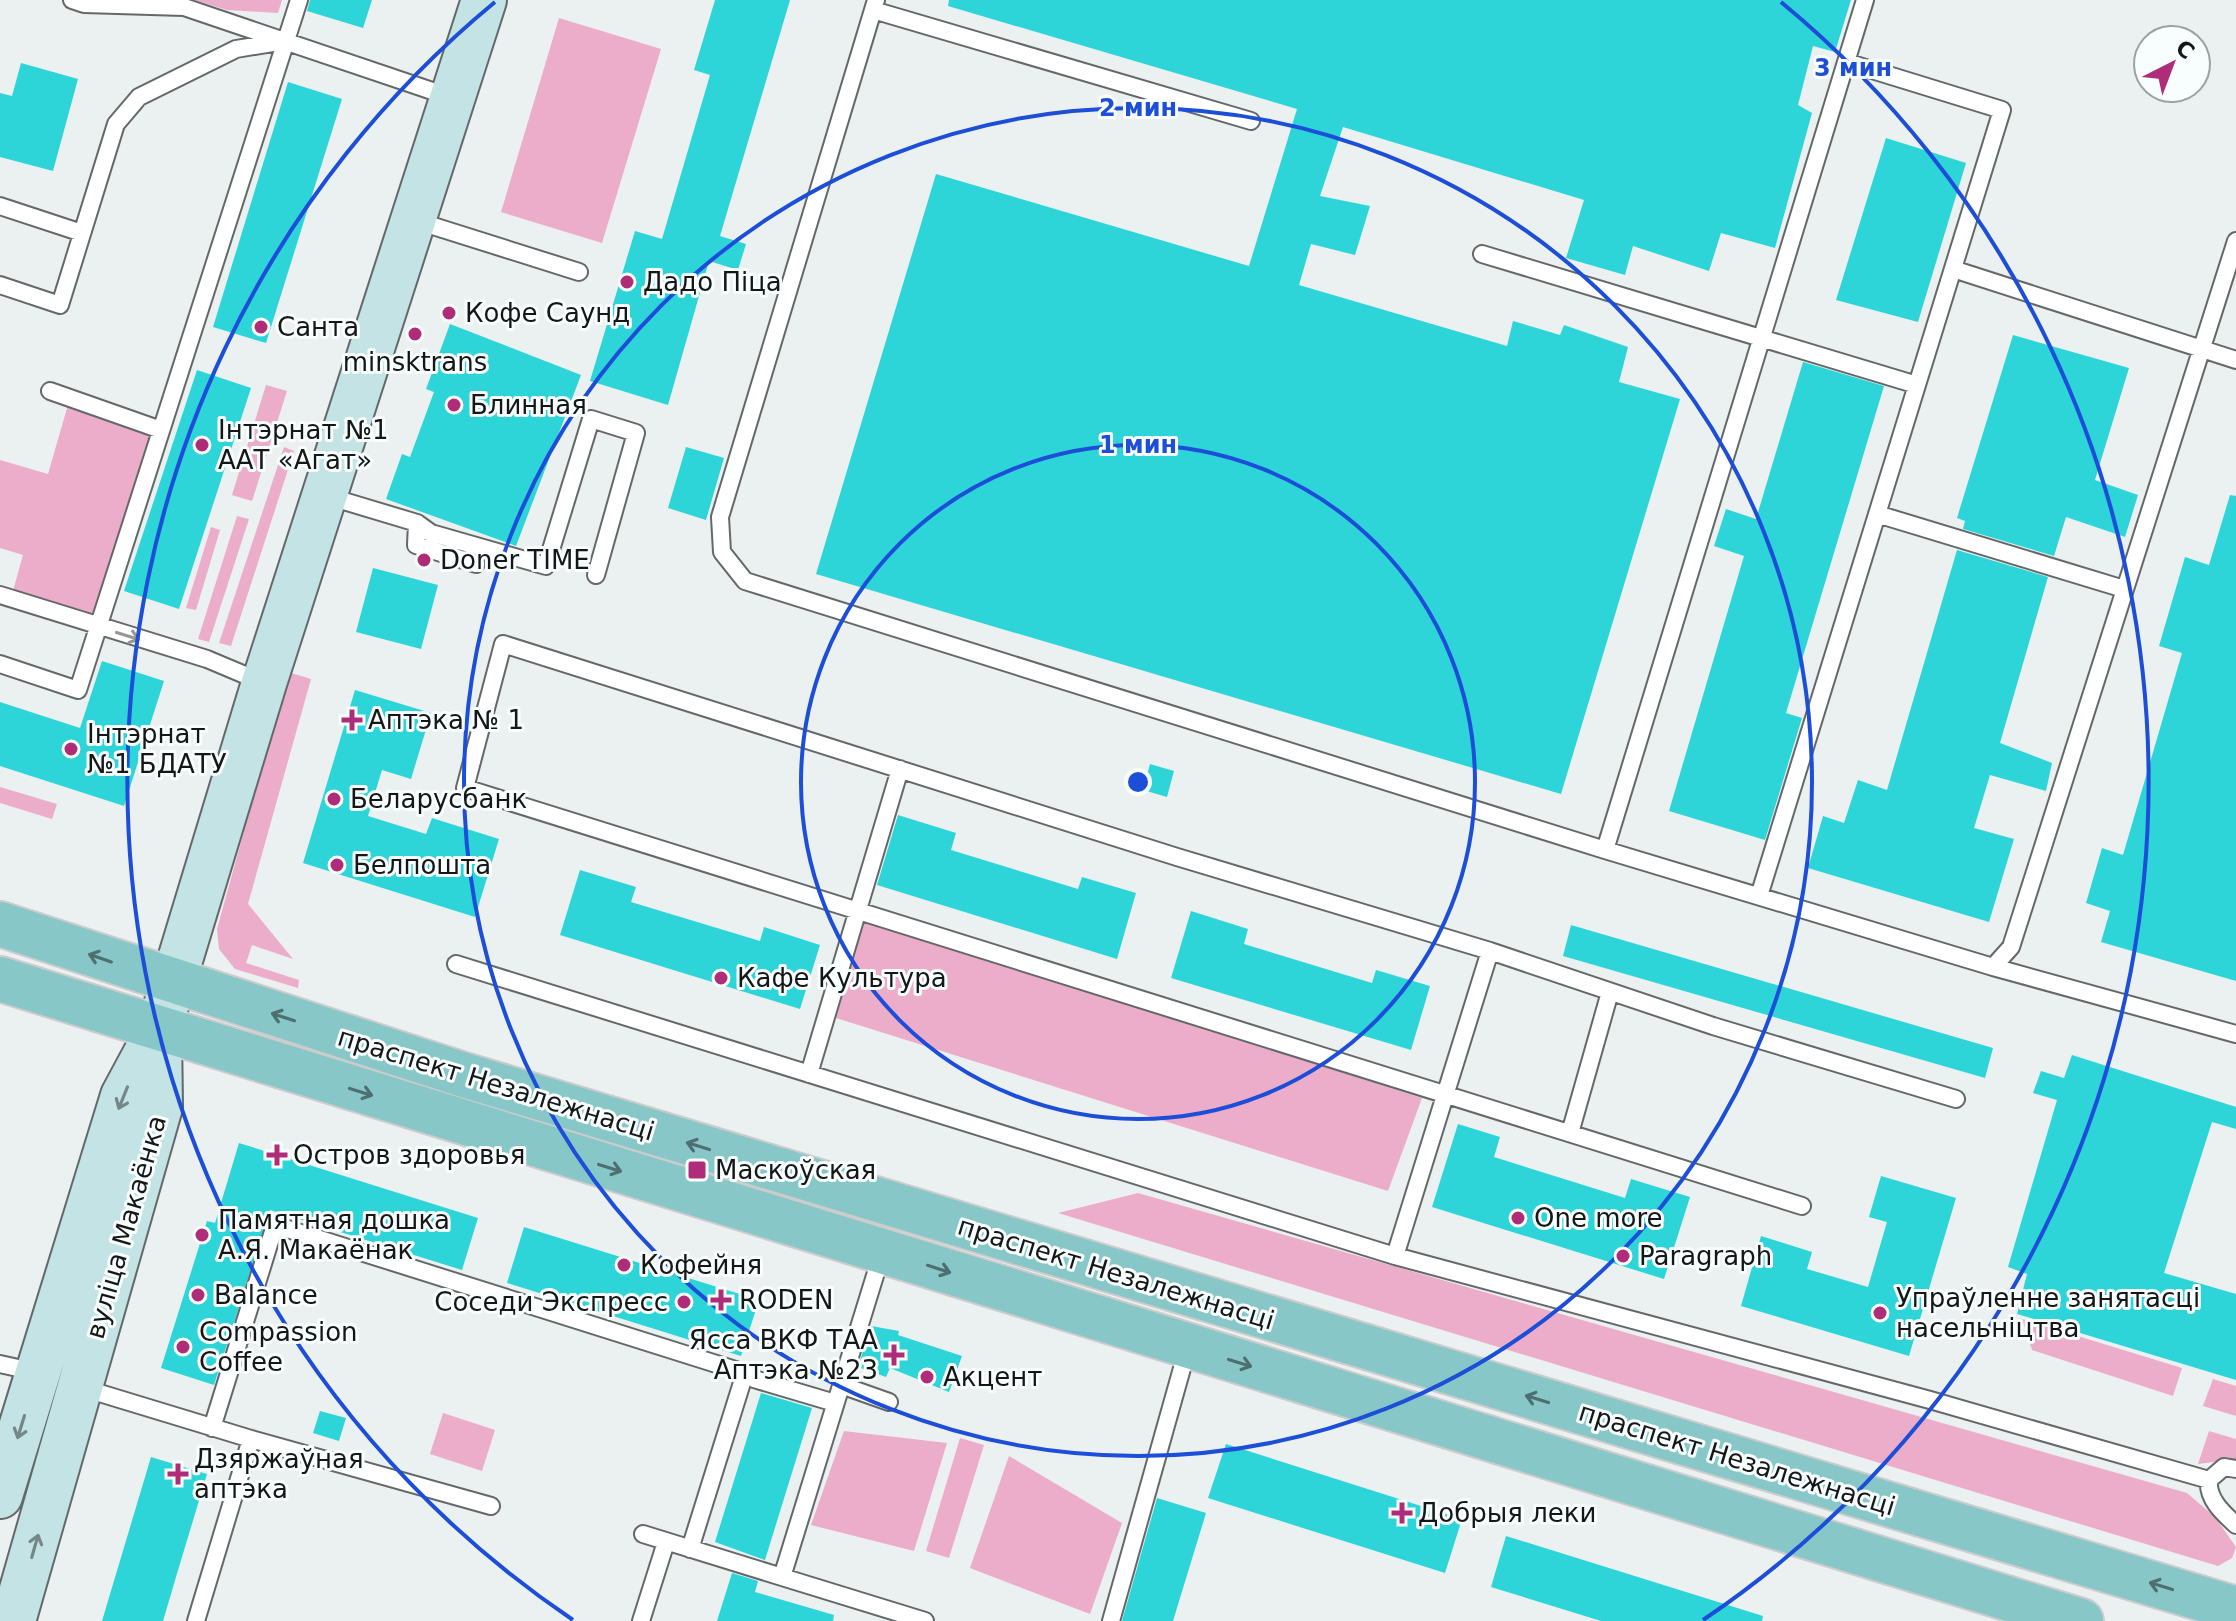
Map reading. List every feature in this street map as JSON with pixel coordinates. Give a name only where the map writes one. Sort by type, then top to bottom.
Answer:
[{"type":"main road","name":"праспект Незалежнасці","points":[[0,924],[174,982],[1167,1289],[2236,1609]]},
{"type":"main road","name":"праспект Незалежнасці","points":[[0,979],[2081,1621]]},
{"type":"street","points":[[159,1029],[264,683],[484,0]]},
{"type":"street","name":"вуліца Макаёнка","points":[[0,1496],[19,1368],[123,1096],[159,1029]]},
{"type":"street","name":"вуліца Макаёнка","points":[[13,1621],[160,1107],[159,1029]]},
{"type":"lane","points":[[72,0],[84,4],[185,4],[451,97]]},
{"type":"lane","points":[[0,664],[78,690],[299,0]]},
{"type":"lane","points":[[1605,850],[1865,0]]},
{"type":"lane","points":[[1251,121],[874,5],[720,517],[722,552],[745,581],[1605,850],[1993,967],[2236,1034]]},
{"type":"lane","points":[[0,285],[60,305],[116,124],[139,97],[236,49],[285,41]]},
{"type":"lane","points":[[1759,896],[2002,110],[1846,62]]},
{"type":"lane","points":[[0,206],[82,233]]},
{"type":"lane","points":[[412,219],[579,272]]},
{"type":"lane","points":[[1993,967],[2011,947],[2236,241]]},
{"type":"lane","points":[[1482,254],[1917,385]]},
{"type":"lane","points":[[1953,269],[2236,360]]},
{"type":"lane","points":[[50,391],[161,430]]},
{"type":"lane","points":[[324,496],[417,523],[431,533],[546,566],[591,419],[636,433],[596,575]]},
{"type":"lane","points":[[1877,514],[2124,589]]},
{"type":"lane","points":[[417,523],[416,545],[476,564]]},
{"type":"lane","points":[[0,595],[207,659],[264,683]]},
{"type":"lane","points":[[1802,1206],[465,788],[503,644],[1956,1099]]},
{"type":"lane","points":[[809,1074],[900,769]]},
{"type":"lane","points":[[1395,1256],[1490,951]]},
{"type":"lane","points":[[456,964],[1395,1256],[1915,1396],[2209,1480]]},
{"type":"lane","points":[[1570,1133],[1610,992]]},
{"type":"lane","points":[[212,1428],[275,1225],[835,1403]]},
{"type":"lane","points":[[782,1577],[882,1251]]},
{"type":"lane","points":[[1111,1621],[1188,1347]]},
{"type":"lane","points":[[690,1549],[745,1373]]},
{"type":"lane","points":[[841,1385],[889,1402]]},
{"type":"lane","points":[[81,1387],[212,1428],[491,1506]]},
{"type":"lane","points":[[196,1621],[251,1439]]},
{"type":"lane","points":[[2236,1469],[2224,1467],[2209,1480],[2208,1489],[2218,1507],[2236,1525]]},
{"type":"lane","points":[[643,1534],[925,1621]]},
{"type":"lane","points":[[641,1621],[666,1542]]},
{"type":"shaded area","points":[[194,0],[282,0],[278,13],[227,10]]},
{"type":"shaded area","points":[[559,18],[661,49],[602,243],[501,212]]},
{"type":"shaded area","points":[[266,385],[287,391],[252,501],[232,495]]},
{"type":"shaded area","points":[[70,398],[161,430],[98,627],[11,598],[23,555],[0,548],[0,460],[48,474]]},
{"type":"shaded area","points":[[284,447],[294,451],[231,646],[219,643]]},
{"type":"shaded area","points":[[237,516],[249,519],[209,642],[198,639]]},
{"type":"shaded area","points":[[211,527],[220,530],[196,610],[186,608]]},
{"type":"shaded area","points":[[288,672],[311,679],[248,904],[293,959],[252,945],[246,963],[299,980],[298,988],[235,969],[219,949],[217,929]]},
{"type":"shaded area","points":[[0,787],[57,804],[52,819],[0,803]]},
{"type":"shaded area","points":[[864,920],[1422,1098],[1388,1191],[836,1018]]},
{"type":"shaded area","points":[[1138,1193],[2187,1493],[2215,1517],[2236,1547],[2232,1558],[2218,1566],[1058,1213]]},
{"type":"shaded area","points":[[2022,1319],[2182,1368],[2173,1396],[2032,1350]]},
{"type":"shaded area","points":[[2213,1379],[2236,1386],[2236,1416],[2203,1406]]},
{"type":"shaded area","points":[[443,1413],[495,1430],[482,1471],[430,1454]]},
{"type":"shaded area","points":[[844,1431],[947,1443],[914,1551],[811,1525]]},
{"type":"shaded area","points":[[2209,1431],[2236,1439],[2236,1459],[2198,1464]]},
{"type":"shaded area","points":[[960,1438],[984,1445],[949,1558],[926,1551]]},
{"type":"shaded area","points":[[1009,1456],[1122,1523],[1090,1614],[970,1568]]},
{"type":"building","points":[[310,0],[372,0],[363,28],[307,11]]},
{"type":"building","points":[[715,0],[790,0],[720,236],[746,244],[738,270],[709,261],[668,405],[590,381],[635,231],[662,239],[710,75],[694,70]]},
{"type":"building","points":[[949,0],[1851,0],[1835,52],[1813,46],[1798,105],[1812,113],[1775,248],[1721,233],[1709,271],[1633,246],[1625,275],[1566,258],[1584,200],[1343,127],[1320,196],[1370,206],[1355,255],[1311,244],[1299,285],[1507,346],[1513,321],[1560,335],[1564,325],[1628,347],[1619,382],[1680,399],[1561,794],[816,574],[936,174],[1249,266],[1297,109],[948,6]]},
{"type":"building","points":[[21,63],[78,79],[53,171],[0,157],[0,93],[12,96]]},
{"type":"building","points":[[288,82],[342,99],[266,343],[213,327]]},
{"type":"building","points":[[1886,138],[1966,163],[1918,322],[1836,300]]},
{"type":"building","points":[[450,324],[581,375],[516,546],[386,499],[402,454],[410,457],[434,392],[426,389]]},
{"type":"building","points":[[2013,335],[2129,368],[2095,480],[2138,495],[2125,537],[2066,517],[2054,556],[1963,529],[1965,521],[1957,518]]},
{"type":"building","points":[[1803,362],[1884,386],[1786,713],[1802,718],[1765,840],[1669,811],[1744,556],[1714,546],[1726,509],[1756,519]]},
{"type":"building","name":"Інтэрнат №1 ААТ «Агат»","points":[[197,370],[251,388],[179,609],[124,591]]},
{"type":"building","points":[[686,447],[724,458],[706,520],[668,508]]},
{"type":"building","points":[[2230,495],[2236,496],[2236,981],[2101,942],[2110,911],[2086,903],[2102,848],[2123,855],[2182,653],[2159,646],[2185,557],[2209,565]]},
{"type":"building","points":[[1957,550],[2048,577],[2000,743],[2052,763],[2046,791],[1990,775],[1974,828],[2014,839],[1989,922],[1808,868],[1823,816],[1844,823],[1858,780],[1887,790]]},
{"type":"building","points":[[373,568],[438,585],[421,649],[356,632]]},
{"type":"building","name":"Інтэрнат №1 БДАТУ","points":[[102,661],[164,681],[124,806],[0,766],[0,702],[80,728]]},
{"type":"building","points":[[355,690],[431,713],[411,779],[382,770],[368,816],[426,834],[432,818],[499,839],[475,917],[303,863]]},
{"type":"building","points":[[1150,764],[1174,771],[1167,797],[1143,790]]},
{"type":"building","points":[[898,815],[956,833],[951,850],[1078,889],[1082,877],[1136,893],[1117,959],[877,885]]},
{"type":"building","points":[[580,870],[636,887],[631,902],[760,941],[764,927],[820,945],[800,1009],[560,935]]},
{"type":"building","points":[[1191,911],[1248,929],[1244,944],[1372,983],[1376,970],[1430,986],[1411,1050],[1171,978]]},
{"type":"building","points":[[1571,925],[1993,1048],[1985,1078],[1563,956]]},
{"type":"building","points":[[2072,1055],[2236,1107],[2236,1129],[2212,1122],[2164,1273],[2236,1294],[2236,1380],[2017,1314],[2027,1274],[2008,1267],[2057,1100],[2033,1093],[2041,1071],[2064,1078]]},
{"type":"building","points":[[1458,1124],[1500,1137],[1494,1157],[1625,1198],[1631,1179],[1690,1197],[1664,1279],[1432,1207]]},
{"type":"building","points":[[239,1143],[478,1218],[462,1270],[270,1210],[214,1385],[161,1368],[207,1221],[215,1223]]},
{"type":"building","points":[[1881,1176],[1956,1198],[1909,1356],[1741,1306],[1761,1236],[1812,1252],[1807,1269],[1868,1287],[1887,1222],[1869,1217]]},
{"type":"building","points":[[524,1227],[759,1300],[741,1356],[507,1283]]},
{"type":"building","points":[[871,1326],[899,1331],[898,1335],[962,1356],[949,1392],[890,1368],[886,1377],[858,1367]]},
{"type":"building","points":[[761,1393],[812,1408],[765,1560],[715,1542]]},
{"type":"building","points":[[320,1411],[346,1418],[339,1441],[313,1433]]},
{"type":"building","points":[[1226,1444],[1462,1519],[1445,1573],[1208,1498]]},
{"type":"building","points":[[151,1457],[207,1474],[163,1621],[102,1621]]},
{"type":"building","points":[[1157,1498],[1206,1513],[1173,1621],[1122,1621]]},
{"type":"building","points":[[1506,1536],[1763,1616],[1762,1621],[1601,1621],[1491,1587]]},
{"type":"building","points":[[732,1573],[758,1581],[755,1592],[834,1615],[833,1621],[717,1621]]},
{"type":"place","name":"Дадо Піца","points":[[627,282]]},
{"type":"place","name":"Кофе Саунд","points":[[449,313]]},
{"type":"place","name":"Санта","points":[[261,327]]},
{"type":"place","name":"minsktrans","points":[[415,334]]},
{"type":"place","name":"Блинная","points":[[454,405]]},
{"type":"place","name":"Інтэрнат №1 ААТ «Агат»","points":[[202,445]]},
{"type":"place","name":"Doner TIME","points":[[424,560]]},
{"type":"place","name":"Аптэка № 1","points":[[352,720]]},
{"type":"place","name":"Інтэрнат №1 БДАТУ","points":[[71,749]]},
{"type":"place","name":"Беларусбанк","points":[[334,799]]},
{"type":"place","name":"Белпошта","points":[[337,865]]},
{"type":"place","name":"Кафе Культура","points":[[721,978]]},
{"type":"place","name":"Остров здоровья","points":[[277,1155]]},
{"type":"place","name":"Маскоўская","points":[[697,1170]]},
{"type":"place","name":"One more","points":[[1518,1218]]},
{"type":"place","name":"Памятная дошка А.Я. Макаёнак","points":[[202,1235]]},
{"type":"place","name":"Paragraph","points":[[1623,1256]]},
{"type":"place","name":"Кофейня","points":[[624,1265]]},
{"type":"place","name":"Balance","points":[[198,1295]]},
{"type":"place","name":"RODEN","points":[[721,1300]]},
{"type":"place","name":"Соседи Экспресс","points":[[684,1302]]},
{"type":"place","name":"Упраўленне занятасці насельніцтва","points":[[1880,1313]]},
{"type":"place","name":"Compassion Coffee","points":[[183,1347]]},
{"type":"place","name":"Ясса ВКФ ТАА Аптэка №23","points":[[894,1355]]},
{"type":"place","name":"Акцент","points":[[927,1377]]},
{"type":"place","name":"Дзяржаўная аптэка","points":[[178,1474]]},
{"type":"place","name":"Добрыя леки","points":[[1402,1513]]}]
